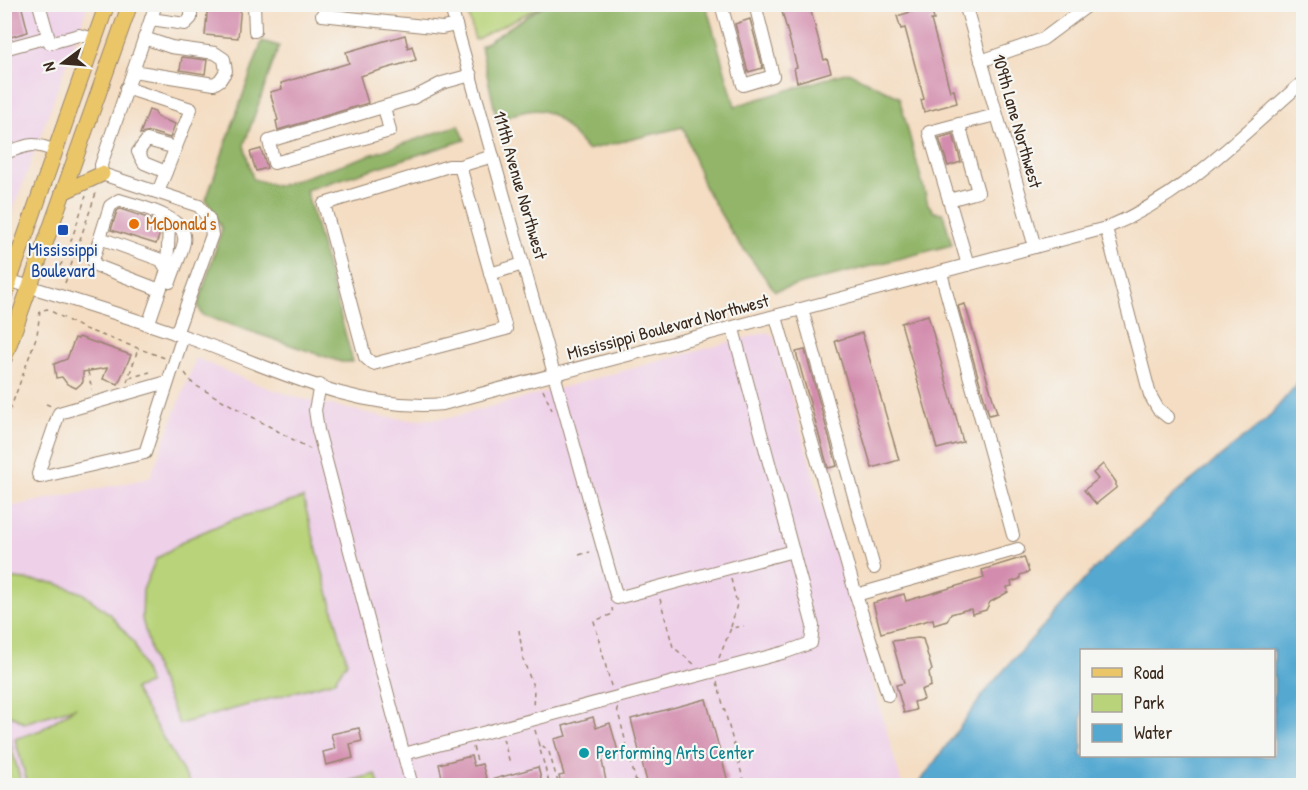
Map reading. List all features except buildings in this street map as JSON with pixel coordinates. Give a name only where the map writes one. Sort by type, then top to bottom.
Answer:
[{"type":"main road","points":[[4,296],[7,279],[56,151],[107,4]]},
{"type":"main road","points":[[4,358],[130,4]]},
{"type":"main road","points":[[63,192],[101,178]]},
{"type":"street","points":[[39,4],[50,42],[79,35],[95,39]]},
{"type":"street","points":[[156,4],[101,160],[101,178],[129,183],[199,206],[209,219],[212,235],[179,335],[167,382],[145,453],[40,477],[38,474],[59,413],[167,382]]},
{"type":"street","points":[[151,19],[185,24],[191,18],[191,4]]},
{"type":"street","points":[[254,4],[255,32]]},
{"type":"street","name":"111th Avenue Northwest","points":[[450,4],[617,598],[657,587]]},
{"type":"street","points":[[721,4],[743,85],[773,76],[755,4]]},
{"type":"street","name":"109th Lane Northwest","points":[[964,4],[1035,247]]},
{"type":"street","points":[[981,61],[1043,39],[1089,4]]},
{"type":"street","points":[[322,15],[442,28],[456,25]]},
{"type":"street","points":[[4,49],[48,37]]},
{"type":"street","points":[[133,71],[213,84],[220,80],[226,71],[224,59],[215,52],[171,47],[144,38]]},
{"type":"street","points":[[384,107],[390,130],[274,164],[268,141],[413,98],[442,83],[471,75]]},
{"type":"street","name":"Mississippi Boulevard Northwest","points":[[7,279],[179,335],[320,385],[379,402],[419,406],[458,401],[1106,228],[1155,205],[1186,184],[1304,81]]},
{"type":"street","points":[[126,88],[191,109],[158,192]]},
{"type":"street","points":[[968,265],[929,132],[996,115]]},
{"type":"street","points":[[949,200],[978,192],[960,124]]},
{"type":"street","points":[[166,172],[144,163],[138,152],[147,141],[176,148]]},
{"type":"street","points":[[4,153],[19,146],[35,144],[56,151]]},
{"type":"street","points":[[460,166],[506,330],[373,364],[365,357],[324,204],[449,166],[460,166],[493,156]]},
{"type":"street","points":[[129,183],[100,238],[93,260],[95,266],[160,290]]},
{"type":"street","points":[[118,203],[169,226],[167,270],[148,325]]},
{"type":"street","points":[[118,203],[161,214],[176,222],[183,231],[185,240],[179,258],[164,293],[155,306]]},
{"type":"street","points":[[1106,228],[1150,395],[1158,410],[1168,417]]},
{"type":"street","points":[[100,238],[161,260],[167,270]]},
{"type":"street","points":[[490,274],[523,264]]},
{"type":"street","points":[[940,273],[1013,535]]},
{"type":"street","points":[[802,309],[874,568]]},
{"type":"street","points":[[776,317],[856,595],[888,695]]},
{"type":"street","points":[[404,754],[615,701],[811,643],[814,632],[733,329]]},
{"type":"street","points":[[320,385],[315,410],[322,449],[412,786]]},
{"type":"street","points":[[856,595],[1018,549]]},
{"type":"street","points":[[657,587],[793,551]]},
{"type":"path","points":[[65,283],[101,178]]},
{"type":"path","points":[[54,273],[65,259],[89,191]]},
{"type":"path","points":[[4,428],[37,335],[40,311],[47,309],[71,324],[168,359]]},
{"type":"path","points":[[126,385],[139,348]]},
{"type":"path","points":[[182,367],[193,384],[307,448],[315,451],[322,449]]},
{"type":"path","points":[[85,394],[94,392],[88,372]]},
{"type":"path","points":[[129,378],[150,372]]},
{"type":"path","points":[[46,404],[55,407]]},
{"type":"path","points":[[579,555],[596,551]]},
{"type":"path","points":[[728,568],[737,604],[731,628],[714,671],[745,786]]},
{"type":"path","points":[[657,587],[673,647],[697,667],[714,671]]},
{"type":"path","points":[[611,606],[613,614],[594,621],[637,786]]},
{"type":"path","points":[[731,628],[744,626]]},
{"type":"path","points":[[519,630],[523,659],[534,689],[533,722],[550,786]]},
{"type":"path","points":[[501,735],[510,763]]},
{"type":"path","points":[[538,741],[549,752],[559,786]]},
{"type":"path","points":[[472,743],[478,764]]},
{"type":"shaded area","points":[[5,5],[88,5],[5,233]]},
{"type":"shaded area","points":[[767,332],[774,336],[902,785],[5,785],[4,508],[150,478],[196,358],[251,382],[295,397],[385,417],[413,420],[449,418]]},
{"type":"green space","points":[[466,4],[543,5],[475,40]]},
{"type":"green space","points":[[544,5],[706,5],[735,106],[848,72],[899,97],[928,204],[934,212],[943,213],[952,245],[775,291],[733,235],[704,186],[683,127],[587,150],[566,126],[549,113],[539,110],[528,111],[497,121],[481,46]]},
{"type":"green space","points":[[262,41],[279,46],[244,145],[253,179],[278,186],[459,125],[465,140],[306,190],[353,362],[341,362],[202,315],[198,305],[222,229],[206,200]]},
{"type":"green space","points":[[303,498],[347,662],[334,681],[179,724],[154,665],[142,619],[143,590],[156,559],[187,539],[231,520]]},
{"type":"green space","points":[[5,578],[55,583],[82,593],[111,615],[134,643],[149,684],[134,689],[191,785],[28,785],[15,739],[41,730],[76,707],[24,723],[7,713],[4,702]]},
{"type":"green space","points":[[5,725],[22,785],[5,785]]},
{"type":"green space","points":[[376,774],[379,785],[340,784]]},
{"type":"water","points":[[1303,377],[1303,785],[918,785],[988,688],[1093,570],[1183,487],[1267,419]]},
{"type":"place","name":"McDonald's","points":[[134,224]]},
{"type":"place","name":"Mississippi Boulevard","points":[[63,230]]},
{"type":"place","name":"Performing Arts Center","points":[[584,753]]}]
